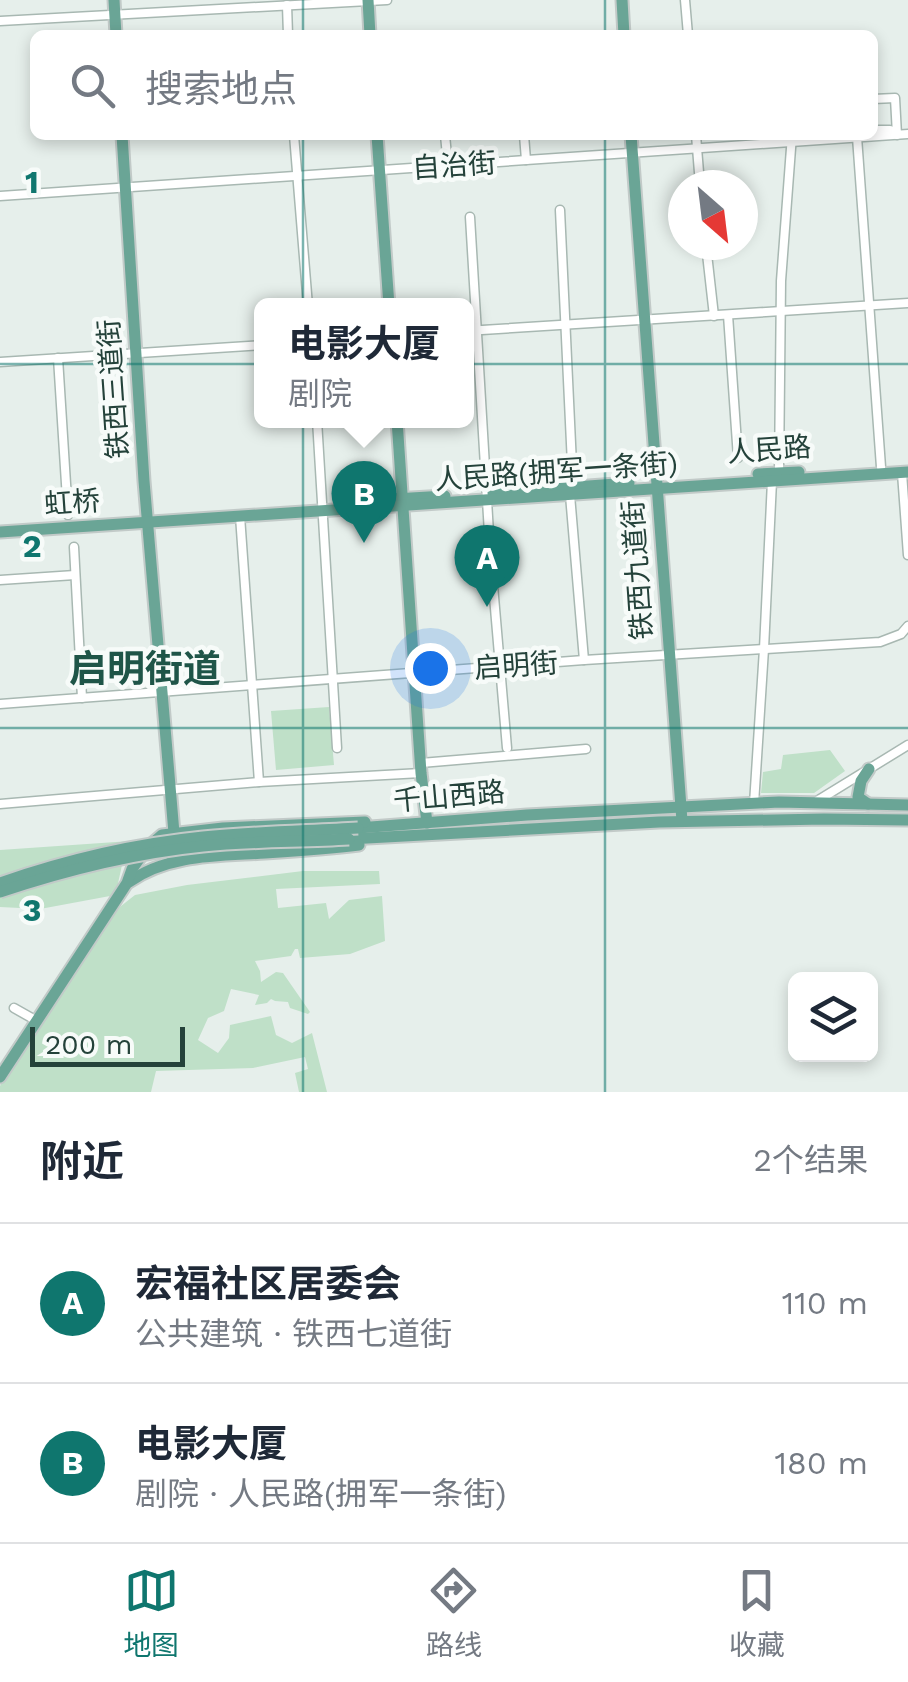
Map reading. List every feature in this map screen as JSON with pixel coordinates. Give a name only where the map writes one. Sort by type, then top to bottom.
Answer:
[{"type":"main road","points":[[114,0],[116,30]]},
{"type":"main road","points":[[368,0],[370,30]]},
{"type":"main road","points":[[622,0],[624,30]]},
{"type":"main road","name":"铁西三道街","points":[[122,140],[173,818],[168,834],[172,862]]},
{"type":"main road","points":[[377,140],[388,298]]},
{"type":"main road","name":"铁西九道街","points":[[631,140],[682,822]]},
{"type":"main road","points":[[127,883],[172,862],[348,846],[428,829],[398,428]]},
{"type":"main road","name":"人民路","points":[[775,477],[880,467],[906,470]]},
{"type":"main road","name":"人民路(拥军一条街)","points":[[148,519],[906,470]]},
{"type":"main road","points":[[148,519],[322,507]]},
{"type":"main road","name":"虹桥","points":[[0,532],[148,519]]},
{"type":"main road","points":[[868,769],[858,796],[868,804]]},
{"type":"main road","name":"千山西路","points":[[0,882],[142,845],[204,837],[354,834],[413,824],[428,829],[527,815],[681,807],[908,805]]},
{"type":"main road","points":[[173,818],[183,827],[201,830]]},
{"type":"main road","name":"千山西路","points":[[0,892],[144,854],[354,834],[682,822],[908,820]]},
{"type":"main road","points":[[0,1077],[127,883],[132,869],[146,849],[168,834],[358,822],[413,824]]},
{"type":"street","points":[[0,21],[387,0]]},
{"type":"street","points":[[685,0],[688,30]]},
{"type":"street","points":[[286,5],[288,30]]},
{"type":"street","points":[[878,99],[894,98],[897,134]]},
{"type":"street","points":[[878,130],[897,134]]},
{"type":"street","name":"自治街","points":[[878,135],[908,134]]},
{"type":"street","points":[[294,140],[307,298]]},
{"type":"street","points":[[446,140],[448,166]]},
{"type":"street","points":[[524,140],[526,160]]},
{"type":"street","points":[[696,140],[699,170]]},
{"type":"street","name":"自治街","points":[[0,196],[773,140]]},
{"type":"street","points":[[754,804],[782,374],[782,253],[792,140]]},
{"type":"street","points":[[857,140],[880,467]]},
{"type":"street","points":[[560,210],[584,660]]},
{"type":"street","points":[[470,217],[507,748]]},
{"type":"street","points":[[708,260],[714,316]]},
{"type":"street","points":[[474,330],[908,302]]},
{"type":"street","points":[[728,315],[738,458]]},
{"type":"street","points":[[0,362],[254,345]]},
{"type":"street","points":[[58,358],[68,515]]},
{"type":"street","points":[[317,428],[337,748]]},
{"type":"street","points":[[906,470],[908,555]]},
{"type":"street","points":[[240,516],[258,782]]},
{"type":"street","points":[[74,546],[82,698]]},
{"type":"street","points":[[0,580],[75,575]]},
{"type":"street","name":"启明街","points":[[0,704],[880,642],[901,634],[908,626]]},
{"type":"street","points":[[813,803],[908,745]]},
{"type":"street","points":[[0,804],[586,750]]},
{"type":"street","points":[[14,1008],[37,1021]]},
{"type":"green space","points":[[329,707],[334,765],[276,770],[271,711]]},
{"type":"green space","points":[[830,750],[845,771],[814,793],[761,793],[763,772],[781,769],[783,755]]},
{"type":"green space","points":[[145,840],[122,865],[117,888],[110,896],[40,909],[0,907],[0,850]]},
{"type":"green space","points":[[303,871],[379,871],[380,884],[276,889],[278,908],[326,903],[329,919],[349,900],[382,896],[385,941],[350,954],[300,958],[295,949],[291,956],[255,961],[261,982],[276,972],[283,973],[310,1012],[271,999],[255,1005],[259,995],[231,989],[224,1011],[208,1018],[198,1040],[218,1053],[229,1038],[230,1025],[271,1016],[276,1035],[292,1043],[312,1033],[327,1092],[299,1092],[295,1073],[308,1069],[305,1057],[253,1068],[156,1071],[151,1092],[0,1092],[9,1071],[97,937],[121,906],[135,895]]},
{"type":"place","name":"电影大厦","points":[[364,543]]},
{"type":"place","name":"宏福社区居委会","points":[[487,607]]},
{"type":"district","name":"启明街道","points":[[145,669]]}]
